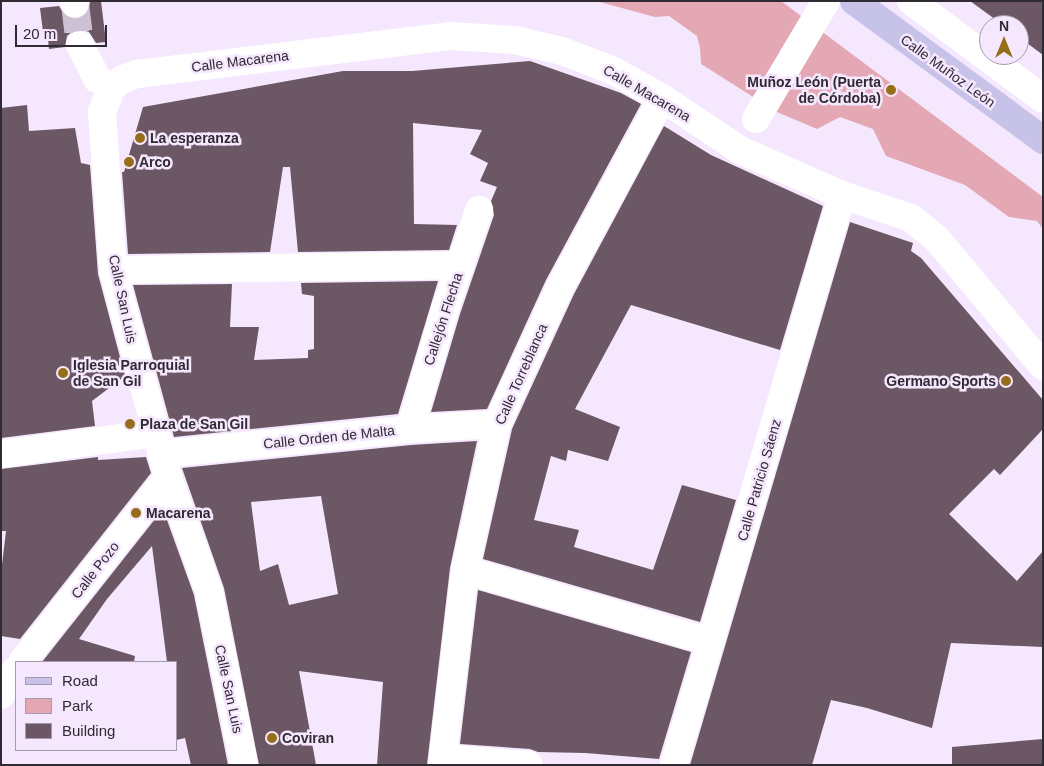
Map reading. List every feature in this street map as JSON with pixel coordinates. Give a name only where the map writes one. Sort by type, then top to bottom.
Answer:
[{"type":"main road","name":"Calle Muñoz León","points":[[854,1],[1043,140]]},
{"type":"street","points":[[748,134],[826,1]]},
{"type":"street","points":[[911,1],[1043,100]]},
{"type":"street","name":"Calle Macarena","points":[[112,87],[123,79],[137,74],[450,36],[514,40],[562,51],[614,70],[662,98],[748,134],[842,195],[911,218],[937,240],[1043,366]]},
{"type":"street","points":[[80,45],[97,79],[112,87]]},
{"type":"street","name":"Calle San Luis","points":[[112,87],[102,111],[113,270],[162,455],[209,591],[244,765]]},
{"type":"street","name":"Calle Torreblanca","points":[[443,761],[465,570],[497,424],[560,287],[662,98]]},
{"type":"street","name":"Calle Patricio Sáenz","points":[[674,765],[842,195]]},
{"type":"street","name":"Callejón Flecha","points":[[410,429],[445,308],[479,210]]},
{"type":"street","points":[[113,270],[461,264]]},
{"type":"street","name":"Calle Orden de Malta","points":[[162,455],[410,429],[497,424]]},
{"type":"street","points":[[1,454],[162,455]]},
{"type":"street","name":"Calle Pozo","points":[[23,661],[162,455]]},
{"type":"street","points":[[465,570],[711,642]]},
{"type":"street","points":[[443,761],[529,765]]},
{"type":"green space","points":[[596,1],[781,1],[1043,197],[1043,229],[1037,221],[1009,217],[965,185],[886,156],[873,129],[840,117],[817,129],[777,112],[701,64],[697,36],[669,16],[655,17]]},
{"type":"building","points":[[101,1],[106,42],[96,43],[89,32],[80,29],[73,31],[67,36],[65,47],[49,49],[48,39],[44,40],[40,8],[59,6],[65,16],[71,19],[79,19],[87,14],[90,2]]},
{"type":"building","points":[[970,1],[1043,1],[1043,55],[1029,44],[1029,15],[989,15]]},
{"type":"building","points":[[530,61],[621,93],[641,104],[546,280],[487,409],[431,412],[460,314],[494,215],[491,201],[497,187],[480,181],[488,163],[470,154],[482,130],[413,123],[414,224],[457,225],[449,250],[298,252],[290,167],[283,167],[270,252],[128,254],[122,172],[124,172],[143,107],[343,71],[412,71]]},
{"type":"building","points":[[27,105],[29,131],[75,128],[81,163],[90,165],[98,274],[125,376],[92,401],[95,426],[1,438],[1,108]]},
{"type":"building","points":[[664,126],[711,155],[823,206],[780,350],[631,305],[575,409],[620,427],[608,461],[568,450],[566,461],[551,456],[534,520],[579,530],[574,547],[653,570],[682,485],[736,500],[700,622],[483,559],[512,429],[574,294]]},
{"type":"building","points":[[850,222],[913,243],[911,251],[921,258],[1043,400],[1043,429],[1000,475],[994,469],[949,514],[1017,581],[1043,551],[1043,647],[951,643],[932,728],[867,708],[831,700],[812,765],[690,765]]},
{"type":"building","points":[[438,281],[398,414],[174,437],[133,285],[232,284],[230,327],[259,327],[254,360],[308,358],[308,350],[314,349],[314,296],[302,294],[301,283]]},
{"type":"building","points":[[477,441],[450,568],[427,765],[377,765],[383,682],[299,671],[316,765],[259,765],[224,588],[182,468],[411,445]],"holes":[[[321,496],[338,594],[289,605],[278,564],[260,571],[251,502]]]},
{"type":"building","points":[[98,457],[98,460],[146,457],[151,473],[20,639],[1,636],[1,573],[6,531],[1,531],[1,469]]},
{"type":"building","points":[[163,509],[194,595],[228,765],[191,765],[185,738],[178,740],[178,661],[167,661],[152,546],[107,599],[79,639],[135,656],[134,661],[43,661]]},
{"type":"building","points":[[478,590],[691,652],[659,759],[585,753],[538,752],[530,749],[460,744]]},
{"type":"building","points":[[1043,739],[1043,765],[952,765],[952,747]]},
{"type":"tunnel","points":[[75,4],[80,45]]},
{"type":"place","name":"Muñoz León (Puerta de Córdoba)","points":[[891,90]]},
{"type":"place","name":"La esperanza","points":[[140,138]]},
{"type":"place","name":"Arco","points":[[129,162]]},
{"type":"place","name":"Iglesia Parroquial de San Gil","points":[[63,373]]},
{"type":"place","name":"Germano Sports","points":[[1006,381]]},
{"type":"place","name":"Plaza de San Gil","points":[[130,424]]},
{"type":"place","name":"Macarena","points":[[136,513]]},
{"type":"place","name":"Coviran","points":[[272,738]]}]
